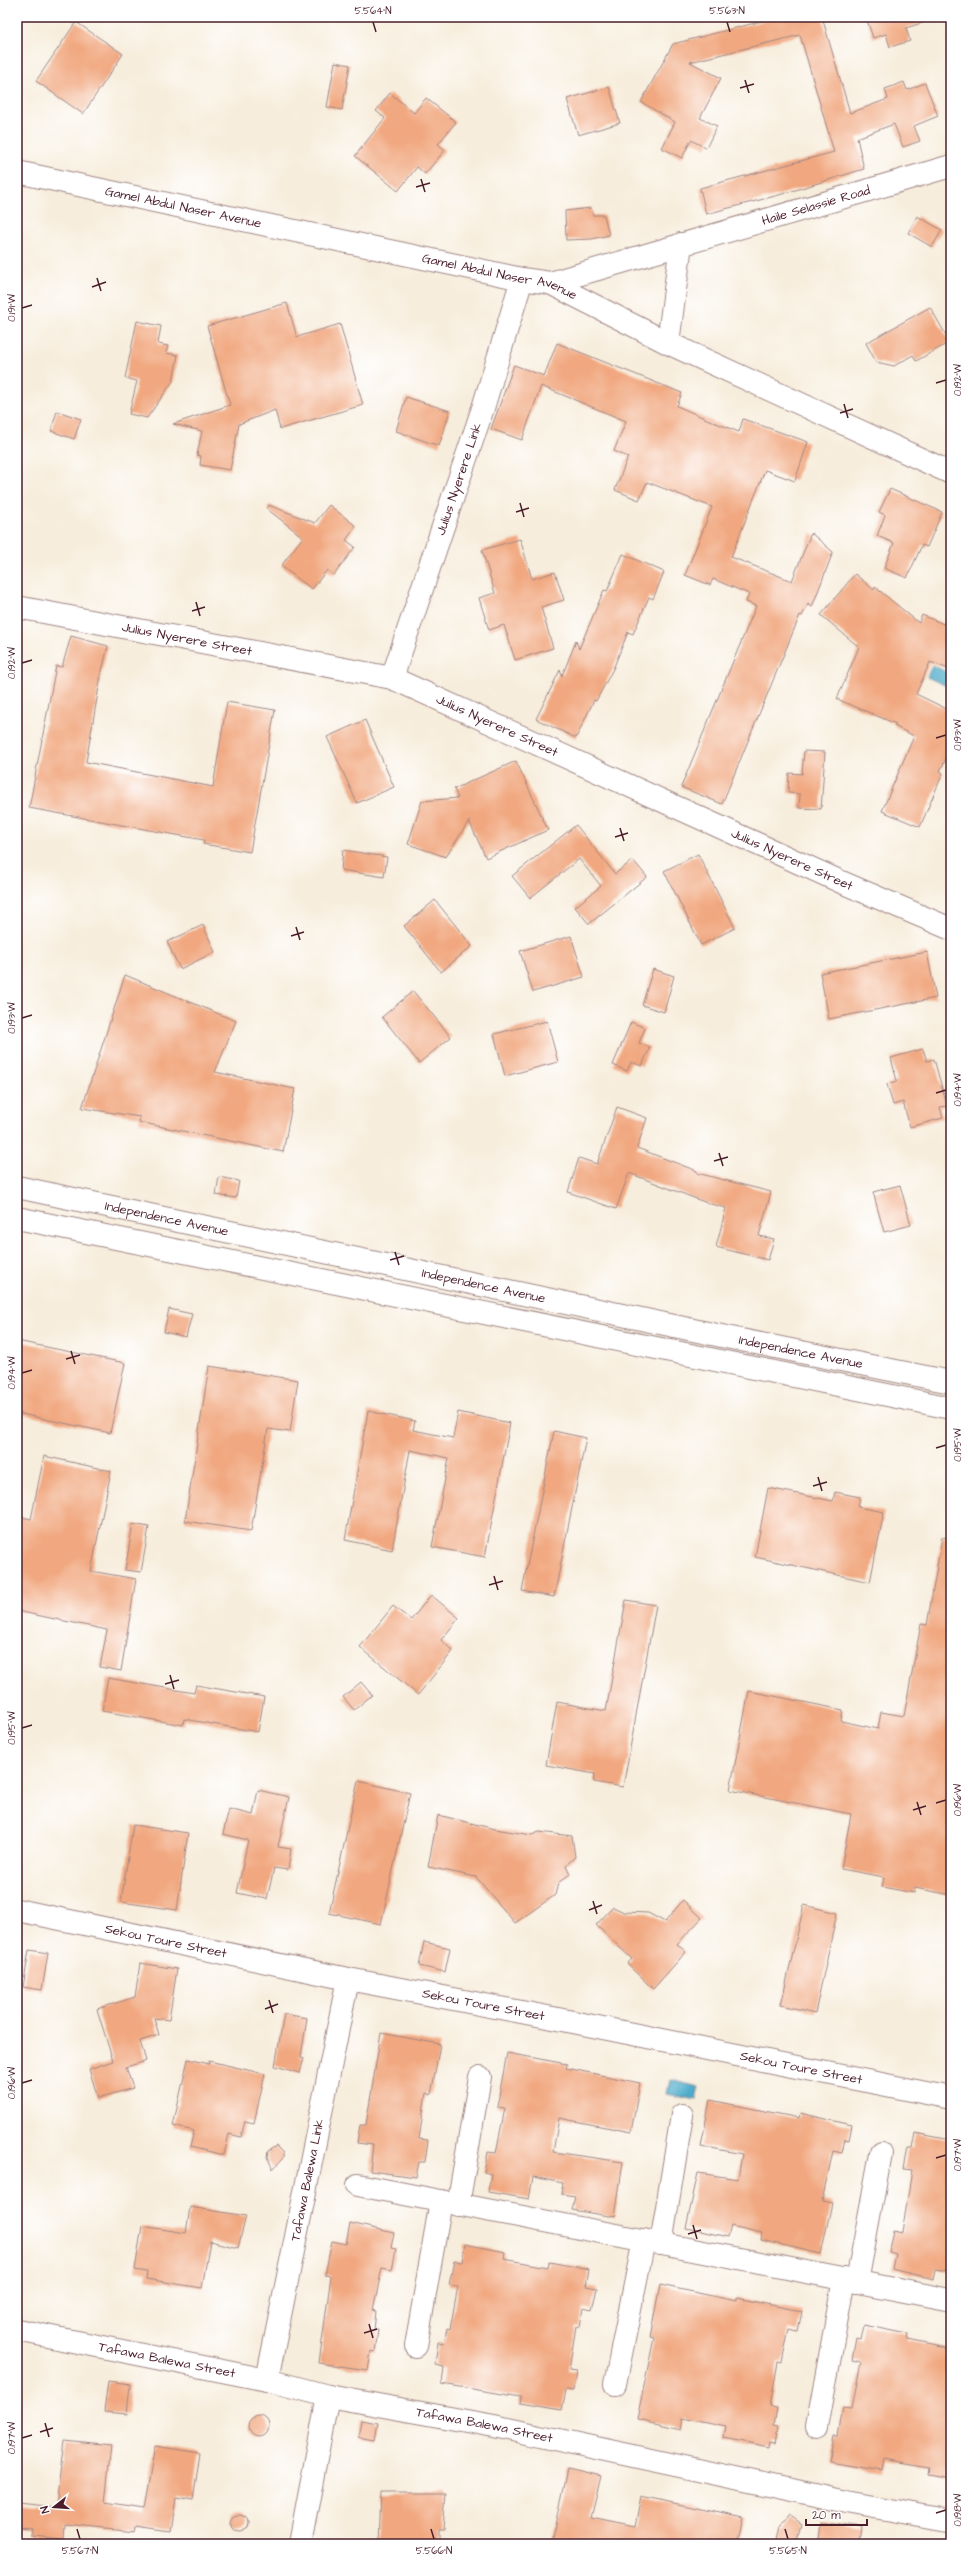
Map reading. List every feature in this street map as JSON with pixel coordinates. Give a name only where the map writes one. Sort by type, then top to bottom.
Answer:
[{"type":"street","name":"Haile Selassie Road","points":[[550,282],[951,166]]},
{"type":"street","name":"Gamel Abdul Naser Avenue","points":[[17,172],[522,279],[550,282],[668,343],[951,473]]},
{"type":"street","points":[[668,343],[681,244]]},
{"type":"street","name":"Julius Nyerere Link","points":[[392,678],[480,415],[522,279]]},
{"type":"street","name":"Julius Nyerere Street","points":[[17,607],[392,678],[839,881],[951,929]]},
{"type":"street","name":"Independence Avenue","points":[[17,1187],[731,1338],[951,1382]]},
{"type":"street","name":"Independence Avenue","points":[[17,1218],[951,1408]]},
{"type":"street","name":"Sekou Toure Street","points":[[17,1910],[348,1980],[558,2019],[951,2098]]},
{"type":"street","name":"Tafawa Balewa Link","points":[[266,2380],[348,1980]]},
{"type":"street","points":[[416,2346],[480,2077]]},
{"type":"street","points":[[615,2384],[652,2242],[682,2115]]},
{"type":"street","points":[[817,2428],[850,2280],[881,2153]]},
{"type":"street","points":[[358,2185],[951,2300]]},
{"type":"street","name":"Tafawa Balewa Street","points":[[17,2330],[266,2380],[328,2396],[494,2426],[847,2502],[951,2520]]},
{"type":"street","points":[[300,2544],[328,2396]]},
{"type":"water","points":[[932,665],[951,674],[949,687],[927,677]]},
{"type":"water","points":[[670,2080],[699,2087],[696,2100],[667,2094]]},
{"type":"building","points":[[778,17],[822,17],[850,113],[888,99],[885,89],[904,82],[907,90],[925,83],[938,116],[914,126],[920,141],[903,147],[894,124],[857,138],[864,169],[779,195],[706,214],[700,188],[834,152],[800,35],[690,62],[721,78],[700,118],[717,126],[706,148],[691,140],[682,158],[662,148],[675,122],[641,102],[673,44]]},
{"type":"building","points":[[866,17],[928,17],[928,21],[906,28],[910,41],[890,47],[886,34],[873,38]]},
{"type":"building","points":[[76,22],[123,54],[83,114],[36,81]]},
{"type":"building","points":[[335,62],[350,65],[342,110],[327,107]]},
{"type":"building","points":[[609,87],[620,123],[578,135],[567,99]]},
{"type":"building","points":[[390,93],[414,113],[426,98],[456,122],[438,144],[445,150],[425,174],[417,167],[398,191],[355,156],[385,118],[376,111]]},
{"type":"building","points":[[591,208],[593,215],[604,215],[609,235],[592,239],[566,240],[565,211]]},
{"type":"building","points":[[917,216],[942,230],[932,247],[908,233]]},
{"type":"building","points":[[287,303],[297,337],[340,324],[363,405],[280,429],[275,410],[239,424],[230,470],[200,465],[201,456],[197,455],[202,431],[173,424],[230,405],[207,326]]},
{"type":"building","points":[[930,307],[950,342],[916,361],[913,355],[894,366],[876,362],[866,343]]},
{"type":"building","points":[[137,321],[161,326],[158,344],[168,346],[166,353],[178,355],[173,381],[147,418],[129,414],[137,381],[125,378]]},
{"type":"building","points":[[557,343],[682,393],[677,406],[716,423],[739,432],[743,419],[808,442],[795,481],[765,470],[731,557],[792,581],[811,533],[833,552],[812,607],[808,604],[802,616],[800,615],[722,804],[681,787],[756,606],[746,602],[749,594],[713,579],[710,585],[685,575],[712,507],[647,482],[639,500],[615,490],[628,457],[614,451],[626,421],[541,386],[522,440],[491,429],[514,365],[544,376]]},
{"type":"building","points":[[406,397],[450,411],[439,446],[396,431]]},
{"type":"building","points":[[57,411],[81,419],[74,439],[51,431]]},
{"type":"building","points":[[890,489],[942,512],[927,547],[922,545],[907,578],[884,568],[894,543],[877,536],[885,515],[879,512]]},
{"type":"building","points":[[269,505],[315,523],[329,505],[356,526],[346,540],[355,547],[334,575],[327,570],[312,589],[281,566],[303,537],[267,509]]},
{"type":"building","points":[[520,539],[532,579],[555,572],[564,600],[541,607],[553,648],[515,660],[504,625],[489,630],[479,598],[495,593],[482,550]]},
{"type":"building","points":[[623,554],[664,572],[653,599],[649,597],[633,634],[628,632],[613,669],[596,701],[594,700],[576,738],[536,719],[560,670],[562,676],[576,641],[579,649],[604,590],[607,591]]},
{"type":"building","points":[[855,574],[874,590],[875,587],[919,623],[922,615],[951,627],[951,670],[930,662],[916,694],[951,711],[951,748],[940,771],[943,773],[920,827],[882,811],[914,736],[894,726],[896,724],[837,699],[859,647],[821,615]]},
{"type":"building","points":[[71,636],[108,646],[101,675],[86,762],[213,787],[227,702],[275,710],[250,852],[203,844],[204,840],[29,808],[56,666],[62,667]]},
{"type":"building","points":[[365,720],[394,787],[357,803],[327,737]]},
{"type":"building","points":[[804,751],[825,752],[821,809],[799,808],[800,794],[788,793],[789,773],[802,774]]},
{"type":"building","points":[[516,761],[548,830],[486,858],[469,821],[446,857],[408,844],[422,801],[458,798],[454,789]]},
{"type":"building","points":[[576,825],[615,874],[633,860],[647,877],[589,924],[575,907],[601,886],[579,859],[530,898],[512,876]]},
{"type":"building","points":[[343,850],[387,857],[384,877],[341,870]]},
{"type":"building","points":[[698,854],[735,928],[701,945],[664,871]]},
{"type":"building","points":[[435,900],[472,946],[441,972],[404,926]]},
{"type":"building","points":[[203,925],[215,952],[180,969],[167,942]]},
{"type":"building","points":[[571,936],[584,977],[533,992],[520,951]]},
{"type":"building","points":[[927,952],[936,998],[829,1019],[820,973]]},
{"type":"building","points":[[653,969],[674,976],[664,1012],[642,1005]]},
{"type":"building","points":[[125,975],[236,1021],[215,1072],[295,1089],[283,1152],[139,1122],[140,1117],[82,1108]]},
{"type":"building","points":[[413,991],[451,1037],[419,1063],[382,1017]]},
{"type":"building","points":[[547,1021],[558,1062],[505,1076],[494,1034]]},
{"type":"building","points":[[631,1022],[645,1028],[639,1043],[650,1047],[642,1066],[631,1062],[627,1071],[613,1065]]},
{"type":"building","points":[[923,1049],[927,1061],[934,1059],[947,1106],[940,1107],[943,1118],[910,1127],[903,1102],[893,1105],[887,1084],[897,1081],[891,1058]]},
{"type":"building","points":[[617,1107],[647,1118],[637,1148],[697,1171],[697,1173],[771,1192],[759,1236],[774,1239],[768,1260],[716,1247],[726,1208],[707,1203],[629,1173],[616,1209],[568,1192],[579,1158],[597,1164]]},
{"type":"building","points":[[219,1177],[239,1181],[236,1198],[216,1195]]},
{"type":"building","points":[[900,1185],[911,1225],[884,1232],[873,1192]]},
{"type":"building","points":[[169,1309],[192,1314],[186,1337],[164,1332]]},
{"type":"building","points":[[17,1341],[125,1363],[110,1433],[17,1413]]},
{"type":"building","points":[[209,1366],[298,1380],[290,1432],[268,1429],[251,1531],[185,1521]]},
{"type":"building","points":[[368,1411],[415,1421],[413,1430],[453,1438],[458,1412],[510,1423],[485,1557],[432,1547],[449,1458],[410,1450],[392,1550],[345,1540]]},
{"type":"building","points":[[554,1431],[586,1438],[554,1597],[522,1591]]},
{"type":"building","points":[[44,1456],[111,1471],[91,1571],[136,1579],[121,1671],[100,1667],[107,1630],[17,1611],[17,1516],[31,1519]]},
{"type":"building","points":[[768,1488],[833,1501],[835,1492],[860,1497],[858,1507],[884,1512],[870,1582],[755,1557]]},
{"type":"building","points":[[133,1524],[149,1527],[141,1572],[125,1570]]},
{"type":"building","points":[[942,1537],[951,1538],[951,1895],[915,1888],[914,1893],[882,1887],[884,1877],[841,1869],[851,1814],[730,1790],[749,1691],[843,1710],[841,1721],[878,1729],[881,1712],[904,1716],[921,1624],[927,1625]]},
{"type":"building","points":[[431,1595],[459,1618],[441,1640],[453,1651],[418,1695],[360,1647],[393,1606],[411,1620]]},
{"type":"building","points":[[626,1600],[656,1605],[623,1787],[594,1782],[595,1774],[546,1765],[557,1702],[606,1711]]},
{"type":"building","points":[[108,1678],[194,1693],[196,1685],[264,1697],[258,1732],[184,1719],[183,1725],[102,1711]]},
{"type":"building","points":[[361,1682],[372,1695],[354,1710],[343,1697]]},
{"type":"building","points":[[358,1781],[410,1793],[381,1924],[329,1913]]},
{"type":"building","points":[[258,1790],[289,1797],[278,1847],[291,1849],[288,1870],[274,1868],[267,1899],[237,1893],[248,1840],[223,1834],[229,1809],[253,1815]]},
{"type":"building","points":[[438,1815],[495,1829],[532,1835],[539,1832],[572,1836],[575,1857],[566,1865],[570,1874],[558,1883],[555,1895],[515,1923],[476,1877],[428,1867]]},
{"type":"building","points":[[133,1825],[188,1833],[177,1910],[121,1902]]},
{"type":"building","points":[[683,1900],[702,1918],[677,1944],[686,1952],[653,1989],[627,1964],[632,1959],[596,1925],[613,1907],[624,1912],[648,1913],[665,1922]]},
{"type":"building","points":[[804,1905],[837,1913],[815,2013],[781,2005]]},
{"type":"building","points":[[424,1942],[450,1948],[445,1972],[419,1966]]},
{"type":"building","points":[[29,1950],[48,1953],[42,1990],[23,1987]]},
{"type":"building","points":[[140,1963],[177,1969],[169,2020],[154,2018],[159,2035],[140,2041],[146,2061],[126,2067],[133,2088],[98,2098],[89,2069],[113,2061],[97,2009],[135,1997]]},
{"type":"building","points":[[284,2014],[307,2018],[301,2057],[304,2058],[300,2073],[275,2066]]},
{"type":"building","points":[[381,2033],[440,2044],[431,2095],[426,2093],[419,2139],[428,2140],[425,2162],[419,2162],[416,2177],[370,2171],[373,2145],[357,2143],[360,2125],[366,2125]]},
{"type":"building","points":[[507,2053],[567,2064],[566,2068],[640,2083],[631,2132],[559,2118],[553,2152],[623,2162],[615,2217],[572,2210],[575,2196],[561,2194],[563,2183],[533,2177],[529,2199],[488,2192],[491,2174],[484,2172],[488,2152],[496,2153],[505,2108],[497,2107]]},
{"type":"building","points":[[188,2059],[209,2064],[209,2061],[265,2074],[254,2123],[245,2121],[241,2137],[229,2134],[224,2155],[190,2147],[194,2131],[173,2126]]},
{"type":"building","points":[[710,2100],[799,2118],[800,2113],[852,2125],[849,2140],[845,2139],[842,2153],[833,2151],[822,2201],[832,2203],[821,2254],[761,2240],[762,2233],[731,2226],[728,2237],[686,2228],[698,2173],[738,2179],[742,2154],[701,2146]]},
{"type":"building","points":[[915,2133],[951,2140],[951,2262],[949,2271],[936,2269],[934,2279],[892,2269],[895,2254],[888,2252],[893,2231],[902,2233],[912,2170],[903,2169],[907,2148],[912,2148]]},
{"type":"building","points":[[276,2146],[283,2153],[283,2158],[273,2169],[267,2157],[268,2151]]},
{"type":"building","points":[[190,2207],[246,2216],[238,2248],[210,2241],[202,2288],[146,2279],[147,2272],[135,2270],[142,2226],[186,2233]]},
{"type":"building","points":[[350,2223],[394,2233],[391,2248],[396,2249],[392,2270],[382,2268],[373,2310],[376,2311],[374,2330],[378,2330],[375,2352],[371,2351],[368,2370],[319,2363],[331,2276],[325,2275],[332,2241],[346,2244]]},
{"type":"building","points":[[465,2244],[505,2252],[504,2259],[548,2267],[549,2262],[589,2269],[586,2286],[597,2288],[592,2310],[583,2308],[580,2327],[576,2326],[569,2370],[577,2371],[574,2391],[566,2390],[562,2410],[520,2403],[521,2397],[442,2384],[444,2367],[435,2365],[438,2342],[444,2343],[447,2328],[450,2329],[458,2286],[449,2285],[454,2261],[462,2262]]},
{"type":"building","points":[[660,2285],[736,2301],[736,2298],[802,2311],[798,2331],[789,2329],[782,2363],[778,2362],[770,2407],[777,2408],[774,2425],[779,2426],[776,2442],[771,2441],[770,2447],[723,2438],[725,2427],[683,2418],[681,2429],[637,2419],[654,2338],[650,2337]]},
{"type":"building","points":[[864,2325],[908,2334],[907,2340],[951,2349],[951,2478],[927,2474],[928,2467],[883,2459],[881,2471],[829,2462],[834,2436],[838,2436],[843,2408],[852,2409],[861,2362],[852,2360],[856,2339],[861,2340]]},
{"type":"building","points":[[108,2381],[130,2384],[127,2414],[104,2412]]},
{"type":"building","points":[[259,2416],[266,2419],[269,2426],[266,2433],[259,2436],[252,2433],[249,2426],[252,2419]]},
{"type":"building","points":[[361,2420],[378,2423],[375,2440],[358,2437]]},
{"type":"building","points":[[64,2440],[111,2445],[105,2503],[144,2509],[155,2446],[200,2453],[193,2501],[176,2498],[171,2531],[136,2526],[135,2531],[65,2524],[64,2538],[31,2535],[32,2529],[17,2528],[17,2503],[56,2507]]},
{"type":"building","points":[[568,2468],[601,2476],[591,2517],[635,2526],[641,2496],[743,2518],[737,2544],[552,2544]]},
{"type":"building","points":[[380,2493],[446,2493],[443,2530],[438,2530],[438,2544],[378,2544]]},
{"type":"building","points":[[236,2515],[242,2515],[247,2520],[245,2529],[242,2531],[236,2531],[231,2526],[231,2520]]},
{"type":"building","points":[[789,2515],[802,2524],[797,2544],[775,2544],[779,2528]]},
{"type":"building","points":[[821,2521],[862,2527],[860,2544],[819,2539]]}]
